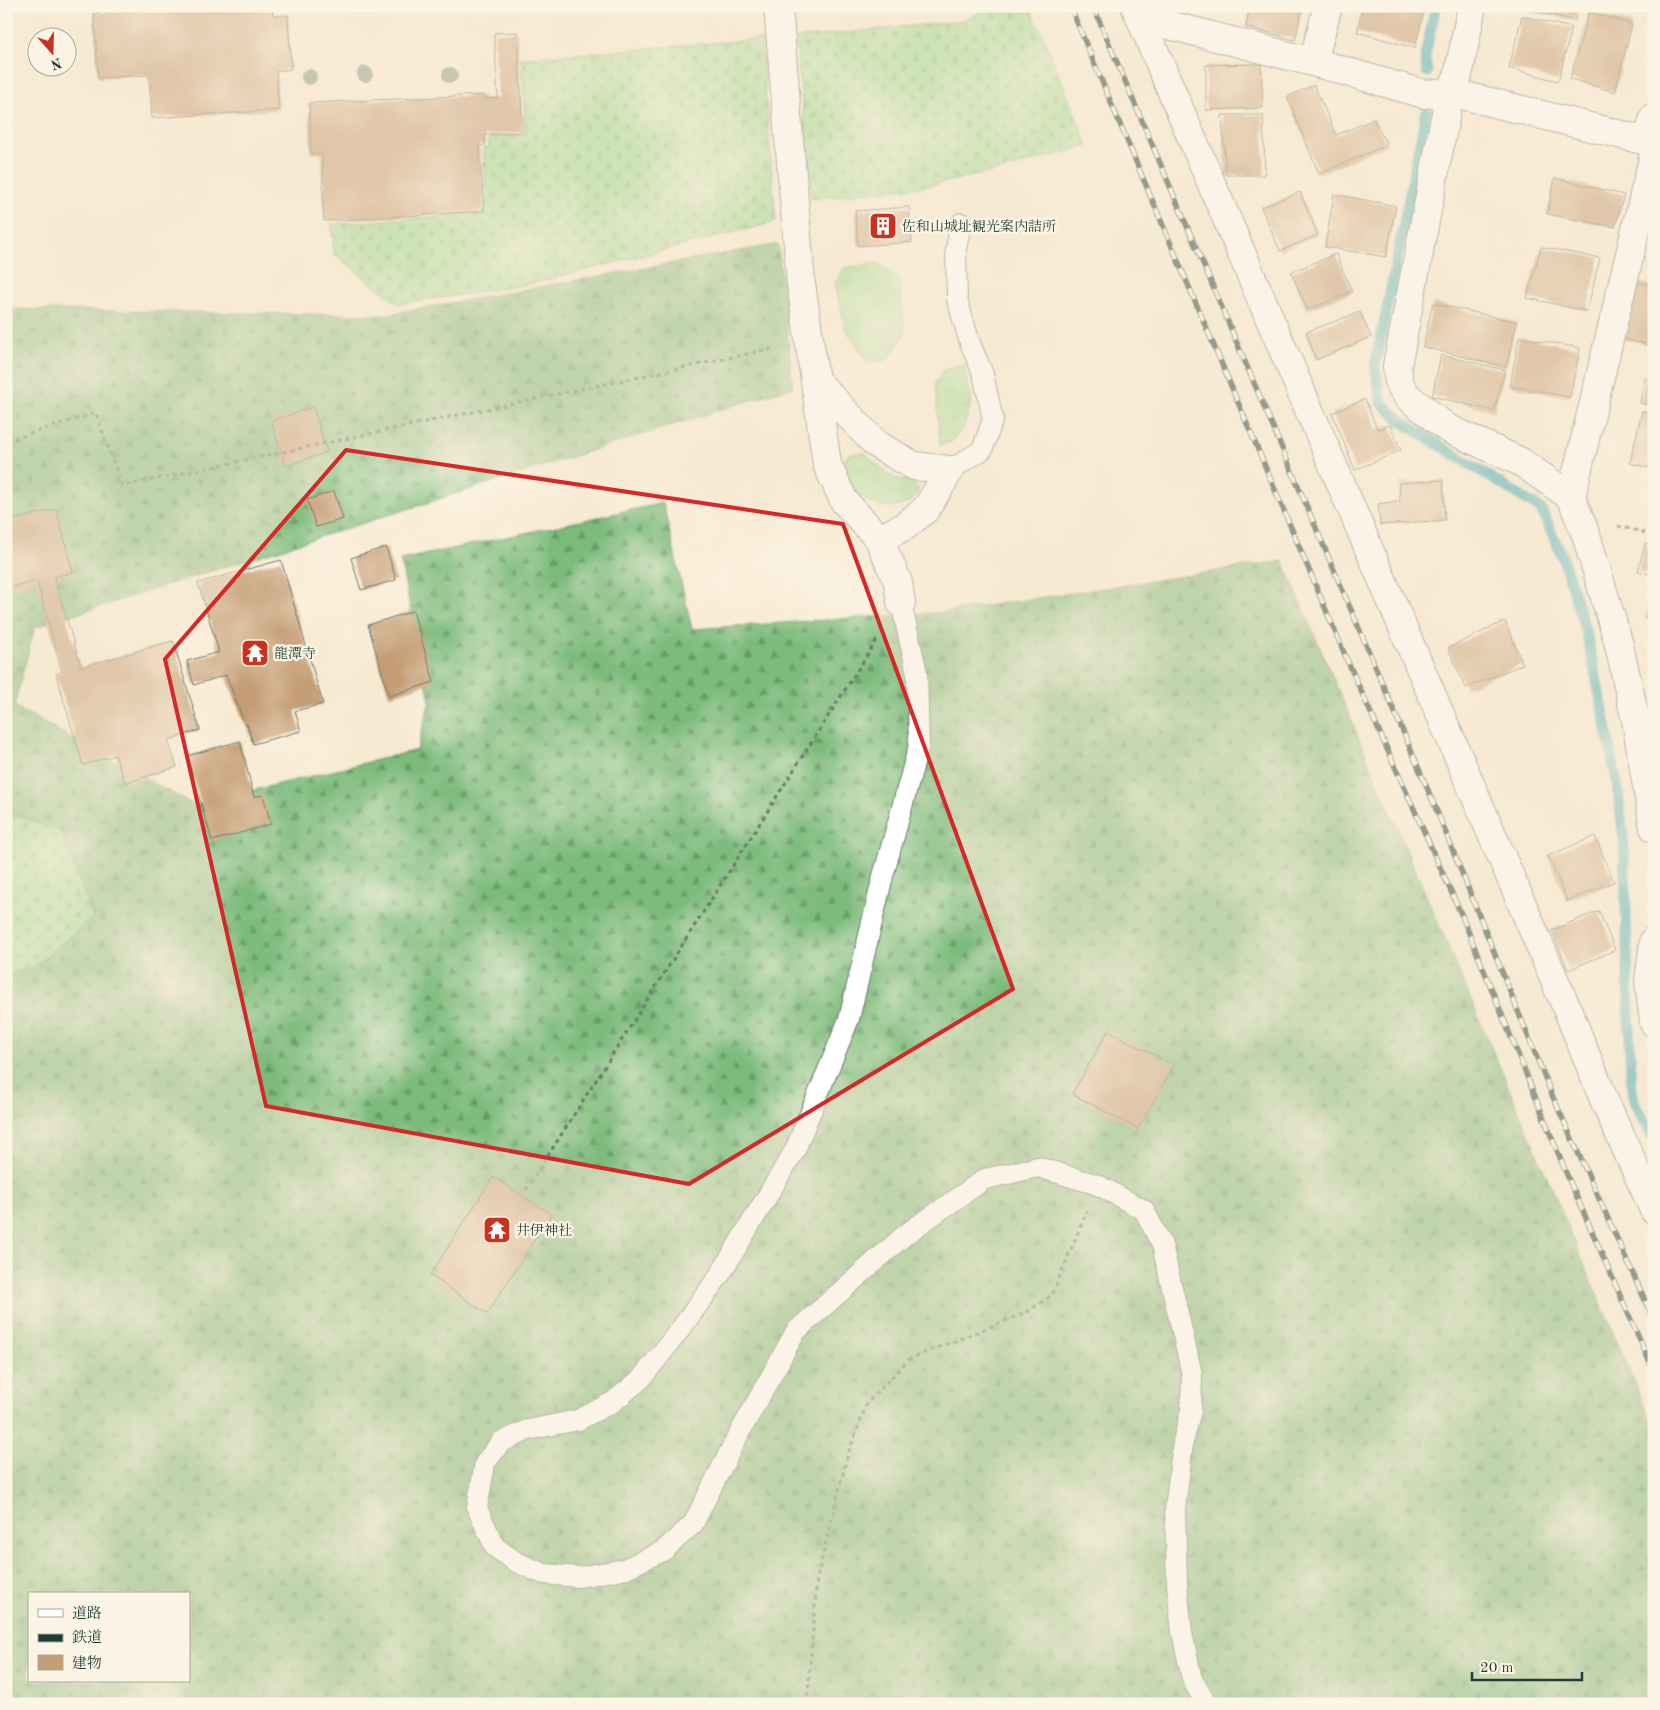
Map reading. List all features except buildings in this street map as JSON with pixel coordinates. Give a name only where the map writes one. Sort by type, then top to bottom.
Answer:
[{"type":"street","points":[[778,6],[801,283],[827,464],[844,501],[879,539],[898,582],[901,603]]},
{"type":"street","points":[[1313,62],[1328,6]]},
{"type":"street","points":[[1472,6],[1458,76],[1450,92],[1397,366],[1399,383],[1408,397],[1447,428],[1521,462],[1571,497],[1586,535],[1618,641],[1636,721],[1654,828]]},
{"type":"street","points":[[1139,16],[1313,62],[1424,94],[1450,92],[1652,139],[1571,497]]},
{"type":"street","points":[[1139,16],[1556,984],[1605,1102],[1653,1206]]},
{"type":"street","points":[[815,380],[876,444],[914,466],[950,470],[926,509],[905,526],[879,539]]},
{"type":"street","points":[[1654,940],[1649,981],[1654,1023]]},
{"type":"lane","points":[[950,470],[982,450],[993,419],[983,374],[970,342],[958,299],[956,249],[961,223]]},
{"type":"lane","points":[[901,603],[917,672],[918,745],[882,880],[849,1019],[795,1150],[721,1273],[641,1379],[613,1402],[578,1420],[528,1430],[501,1442],[485,1463],[477,1508],[495,1547],[516,1562],[544,1574],[579,1577],[624,1569],[663,1551],[693,1524],[734,1443],[796,1331],[906,1234],[985,1179],[1038,1167],[1098,1185],[1144,1210],[1162,1245],[1192,1374],[1192,1410],[1183,1442],[1175,1509],[1177,1585],[1182,1633],[1192,1679],[1206,1704]]},
{"type":"path","points":[[6,441],[96,413],[122,486],[784,346]]},
{"type":"path","points":[[1611,524],[1654,534]]},
{"type":"path","points":[[526,1190],[901,603]]},
{"type":"path","points":[[808,1704],[817,1578],[848,1454],[867,1403],[909,1359],[1027,1312],[1052,1295],[1098,1185]]},
{"type":"path","points":[[1654,1554],[1649,1555],[1654,1685]]},
{"type":"highlighted area","points":[[346,450],[843,524],[1013,989],[689,1184],[266,1106],[165,659]]},
{"type":"green space","points":[[997,6],[1029,6],[1088,146],[1002,170],[926,186],[811,199],[796,38],[959,21]]},
{"type":"green space","points":[[761,39],[776,222],[525,285],[398,304],[334,254],[331,224],[486,213],[483,148],[489,147],[489,137],[526,134],[521,58]]},
{"type":"green space","points":[[778,244],[793,387],[35,627],[14,706],[194,805],[417,750],[430,701],[400,560],[663,503],[692,629],[945,612],[1283,561],[1654,1429],[1654,1704],[6,1704],[6,974],[33,968],[61,832],[6,811],[6,309],[384,315]]},
{"type":"green space","points":[[877,263],[899,278],[905,334],[887,360],[868,363],[845,327],[835,283],[844,268]]},
{"type":"green space","points":[[963,364],[972,402],[963,429],[951,442],[940,445],[935,384],[943,370]]},
{"type":"green space","points":[[864,453],[892,477],[912,482],[919,489],[914,498],[906,504],[887,507],[867,501],[859,495],[852,487],[844,461],[849,454]]},
{"type":"green space","points":[[6,811],[61,832],[93,917],[33,968],[6,974]]},
{"type":"waterway","points":[[1427,72],[1425,56],[1436,6]]},
{"type":"waterway","points":[[1426,113],[1375,366],[1382,403],[1401,421],[1541,509],[1562,556],[1587,636],[1617,784],[1624,842],[1631,1085],[1635,1104],[1654,1139]]},
{"type":"railway","points":[[1070,6],[1348,662],[1462,916],[1567,1175],[1654,1372]]},
{"type":"railway","points":[[1093,6],[1434,804],[1552,1095],[1654,1320]]},
{"type":"place","name":"佐和山城址観光案内詰所","points":[[883,226]]},
{"type":"place","name":"龍潭寺","points":[[255,653]]},
{"type":"place","name":"井伊神社","points":[[497,1230]]}]
